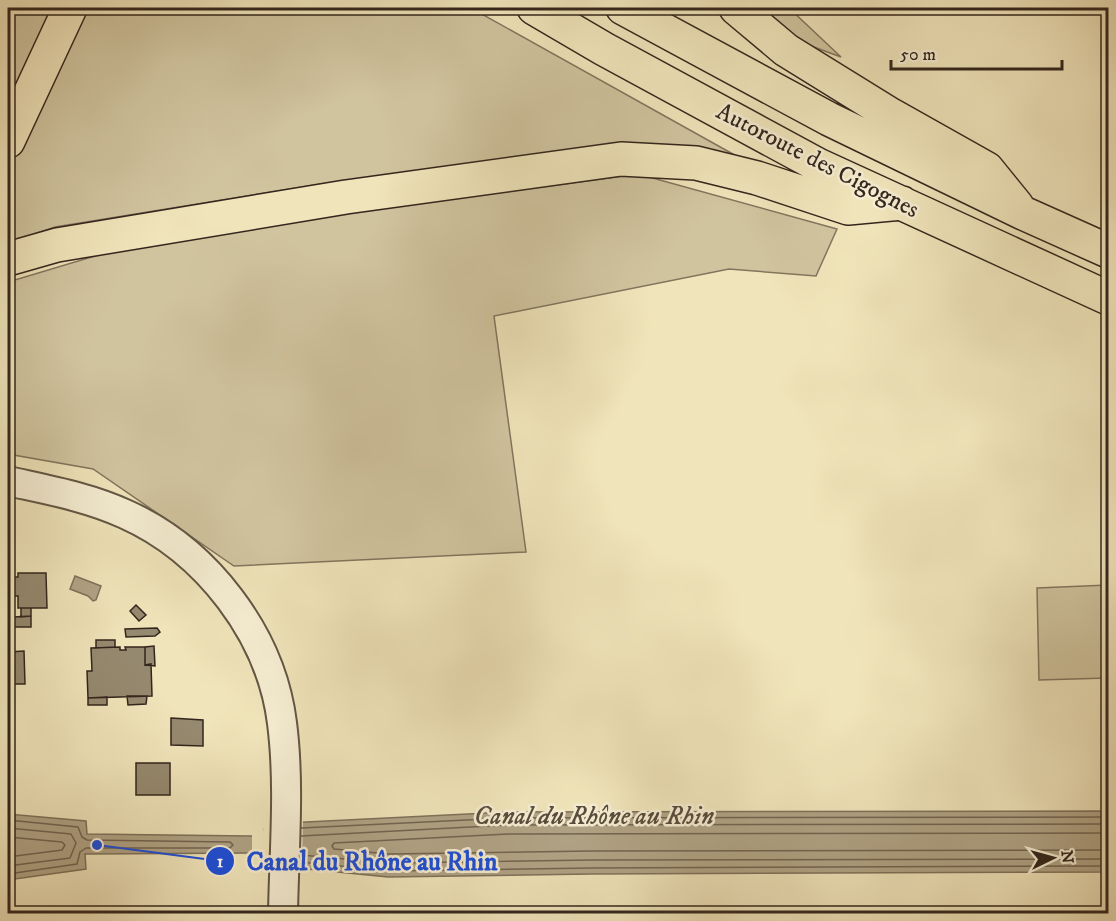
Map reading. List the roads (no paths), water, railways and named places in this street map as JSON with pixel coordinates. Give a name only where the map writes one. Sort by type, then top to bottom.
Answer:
[{"type":"highway","points":[[8,89],[45,8]]},
{"type":"highway","points":[[8,141],[70,8]]},
{"type":"highway","name":"Autoroute des Cigognes","points":[[534,8],[604,50],[808,159],[1108,298]]},
{"type":"highway","name":"Autoroute des Cigognes","points":[[623,8],[829,119],[1023,213],[1108,251]]},
{"type":"highway","points":[[736,8],[786,50],[891,115],[987,169],[1023,213]]},
{"type":"highway","points":[[8,259],[57,245],[346,197],[621,159],[696,163],[757,178],[849,208],[902,203]]},
{"type":"street","points":[[8,481],[97,502],[151,527],[199,564],[238,609],[255,638],[276,693],[282,721],[285,756],[283,914]]},
{"type":"water","points":[[75,576],[101,586],[96,600],[93,601],[88,596],[70,589]]},
{"type":"water","points":[[1108,811],[1108,872],[388,877],[267,865],[262,853],[85,854],[86,869],[8,880],[8,814],[86,821],[87,834],[262,836],[266,824],[508,812]]},
{"type":"place","name":"Canal du Rhône au Rhin","points":[[97,845]]}]
